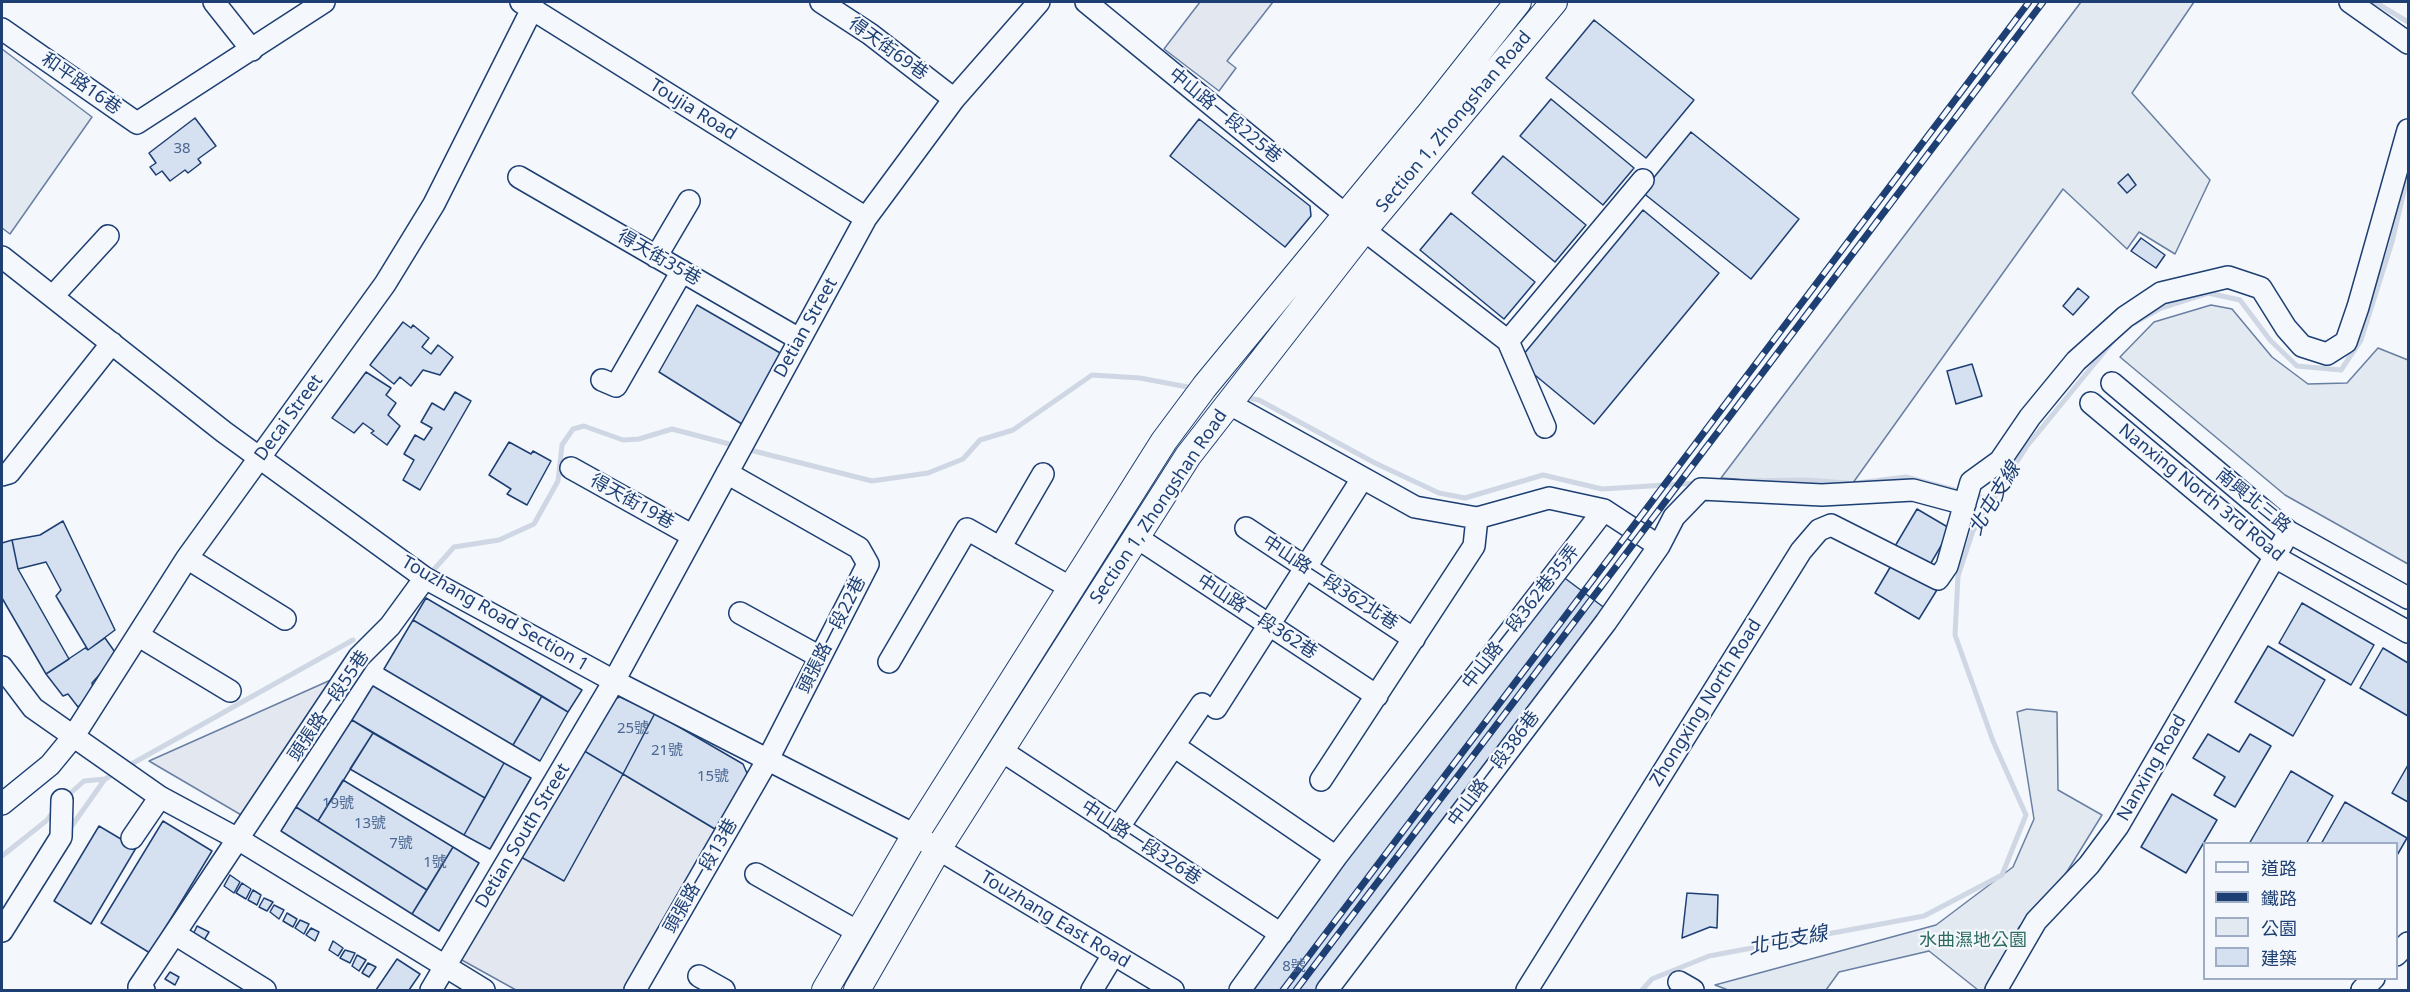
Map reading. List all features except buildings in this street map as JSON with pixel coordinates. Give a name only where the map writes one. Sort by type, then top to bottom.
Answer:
[{"type":"main road","name":"Section 1, Zhongshan Road","points":[[857,990],[938,849],[1188,456],[1228,404],[1355,223],[1518,2]]},
{"type":"main road","name":"Section 1, Zhongshan Road","points":[[825,990],[915,835],[1073,589],[1164,441],[1205,386],[1554,2]]},
{"type":"street","points":[[214,2],[252,50],[324,2]]},
{"type":"street","name":"得天街69巷","points":[[820,2],[870,34],[954,99]]},
{"type":"street","name":"Detian Street","points":[[614,681],[728,474],[798,339],[866,218],[954,99],[1039,2]]},
{"type":"street","name":"中山路一段225巷","points":[[1086,2],[1355,223],[1508,341]]},
{"type":"street","points":[[2350,2],[2409,43]]},
{"type":"street","name":"Toujia Road","points":[[528,4],[866,218]]},
{"type":"street","name":"Decai Street","points":[[2,804],[50,765],[73,736],[187,558],[386,284],[434,204],[528,4]]},
{"type":"street","name":"和平路16巷","points":[[2,29],[137,123],[252,50]]},
{"type":"street","points":[[1965,504],[1971,482],[2001,461],[2030,417],[2076,361],[2125,317],[2161,293],[2228,277],[2261,288],[2286,328],[2302,346],[2327,354],[2346,342],[2409,130]]},
{"type":"street","name":"得天街35巷","points":[[519,177],[798,339]]},
{"type":"street","points":[[1545,427],[1508,341],[1643,180]]},
{"type":"street","points":[[656,257],[689,201]]},
{"type":"street","points":[[53,296],[108,236]]},
{"type":"street","name":"Touzhang Road Section 1","points":[[2,257],[260,458],[425,578],[614,681],[915,835],[938,849]]},
{"type":"street","points":[[602,380],[616,386],[682,271]]},
{"type":"street","points":[[2,476],[9,473],[112,343]]},
{"type":"street","name":"南興北三路","points":[[2112,384],[2289,532],[2409,598]]},
{"type":"street","name":"Nanxing North 3rd Road","points":[[2091,403],[2275,556],[2409,632]]},
{"type":"street","points":[[1228,404],[1415,507],[1477,518],[1549,498],[1605,510],[1659,546]]},
{"type":"street","name":"得天街19巷","points":[[571,468],[693,536]]},
{"type":"street","name":"頭張路一段22巷","points":[[728,474],[859,548],[868,564],[767,761]]},
{"type":"street","points":[[1000,548],[1043,474]]},
{"type":"street","points":[[1118,828],[1174,746],[1209,706],[1269,625],[1362,479]]},
{"type":"street","name":"中山路一段386巷","points":[[1327,990],[1599,631],[1659,546],[1674,517],[1701,489],[1822,495],[1913,490],[1965,504]]},
{"type":"street","name":"Zhongxing North Road","points":[[1527,990],[1801,550],[1820,531],[1831,525],[1938,579],[1947,566],[1965,504]]},
{"type":"street","name":"中山路一段362巷35弄","points":[[1240,990],[1336,857],[1605,510]]},
{"type":"street","points":[[1321,780],[1474,546],[1477,518]]},
{"type":"street","name":"中山路一段362北巷","points":[[1246,528],[1414,639]]},
{"type":"street","points":[[889,662],[967,529],[1073,589]]},
{"type":"street","name":"Nanxing Road","points":[[1996,990],[2036,921],[2089,865],[2118,826],[2289,532]]},
{"type":"street","name":"中山路一段362巷","points":[[1136,537],[1377,696]]},
{"type":"street","points":[[187,558],[285,619]]},
{"type":"street","name":"頭張路一段55巷","points":[[141,989],[358,657],[390,626],[425,578]]},
{"type":"street","points":[[740,613],[820,657]]},
{"type":"street","points":[[138,636],[230,691]]},
{"type":"street","points":[[2,667],[33,708],[160,796],[238,840],[445,969],[484,990]]},
{"type":"street","name":"Detian South Street","points":[[431,990],[614,681]]},
{"type":"street","points":[[1174,746],[1336,857]]},
{"type":"street","name":"中山路一段326巷","points":[[1002,751],[1281,934]]},
{"type":"street","name":"頭張路一段13巷","points":[[636,990],[767,761]]},
{"type":"street","points":[[132,838],[160,796]]},
{"type":"street","points":[[2,931],[60,837],[62,800]]},
{"type":"street","name":"Touzhang East Road","points":[[938,849],[1173,990]]},
{"type":"street","points":[[756,874],[858,932]]},
{"type":"street","points":[[175,934],[265,990]]},
{"type":"street","points":[[2398,954],[2409,943]]},
{"type":"street","points":[[1092,990],[1113,955]]},
{"type":"street","points":[[699,976],[724,990]]},
{"type":"green space","points":[[2081,2],[2194,2],[2132,93],[2210,180],[2175,254],[2139,232],[2127,249],[2063,189],[1850,487],[1721,478]]},
{"type":"green space","points":[[2,49],[92,117],[10,234],[2,228]]},
{"type":"green space","points":[[2211,305],[2232,309],[2272,357],[2308,384],[2347,383],[2378,348],[2408,360],[2408,564],[2285,495],[2120,357],[2154,322]]},
{"type":"green space","name":"水曲濕地公園","points":[[2027,709],[2057,712],[2058,790],[2102,815],[2047,904],[2019,927],[1986,990],[1978,990],[1929,951],[1839,972],[1826,990],[1728,990],[1715,985],[1936,925],[2013,867],[2034,819],[2017,712]]},
{"type":"shaded area","points":[[1200,2],[1273,2],[1227,61],[1236,68],[1219,91],[1164,49]]},
{"type":"shaded area","points":[[333,679],[243,816],[149,761]]},
{"type":"shaded area","points":[[623,774],[720,832],[630,990],[516,990],[460,959],[521,857]]},
{"type":"waterway","name":"北屯支線","points":[[2375,2],[2408,22]]},
{"type":"waterway","name":"北屯支線","points":[[2134,323],[2161,308],[2208,293],[2240,300],[2270,340],[2297,366],[2341,370],[2361,340],[2392,242],[2408,174]]},
{"type":"waterway","name":"北屯支線","points":[[1642,990],[1652,979],[1709,956],[1924,916],[2002,875],[2026,815],[1993,741],[1955,635],[1958,576],[1973,531],[2027,446],[2113,341]]},
{"type":"waterway","points":[[746,449],[872,481],[928,473],[963,459],[980,440],[1013,430],[1092,375],[1140,378],[1193,388]]},
{"type":"waterway","points":[[1244,397],[1259,400],[1375,463],[1439,493],[1465,498],[1543,475],[1602,489],[1698,483]]},
{"type":"waterway","points":[[429,575],[454,547],[499,540],[534,524],[558,481],[562,445],[573,429],[584,426],[623,440],[639,439],[672,429],[737,446]]},
{"type":"waterway","points":[[1857,483],[1906,477],[1962,492]]},
{"type":"waterway","points":[[1740,481],[1805,480],[1848,483]]},
{"type":"waterway","points":[[1971,495],[1993,500]]},
{"type":"waterway","points":[[126,767],[353,640]]},
{"type":"waterway","points":[[69,830],[105,779],[116,773]]},
{"type":"waterway","points":[[65,798],[84,781],[105,779]]},
{"type":"waterway","points":[[2,856],[46,821],[55,810]]},
{"type":"railway","points":[[1283,990],[2029,2]]},
{"type":"railway","points":[[1296,990],[2043,2]]}]
